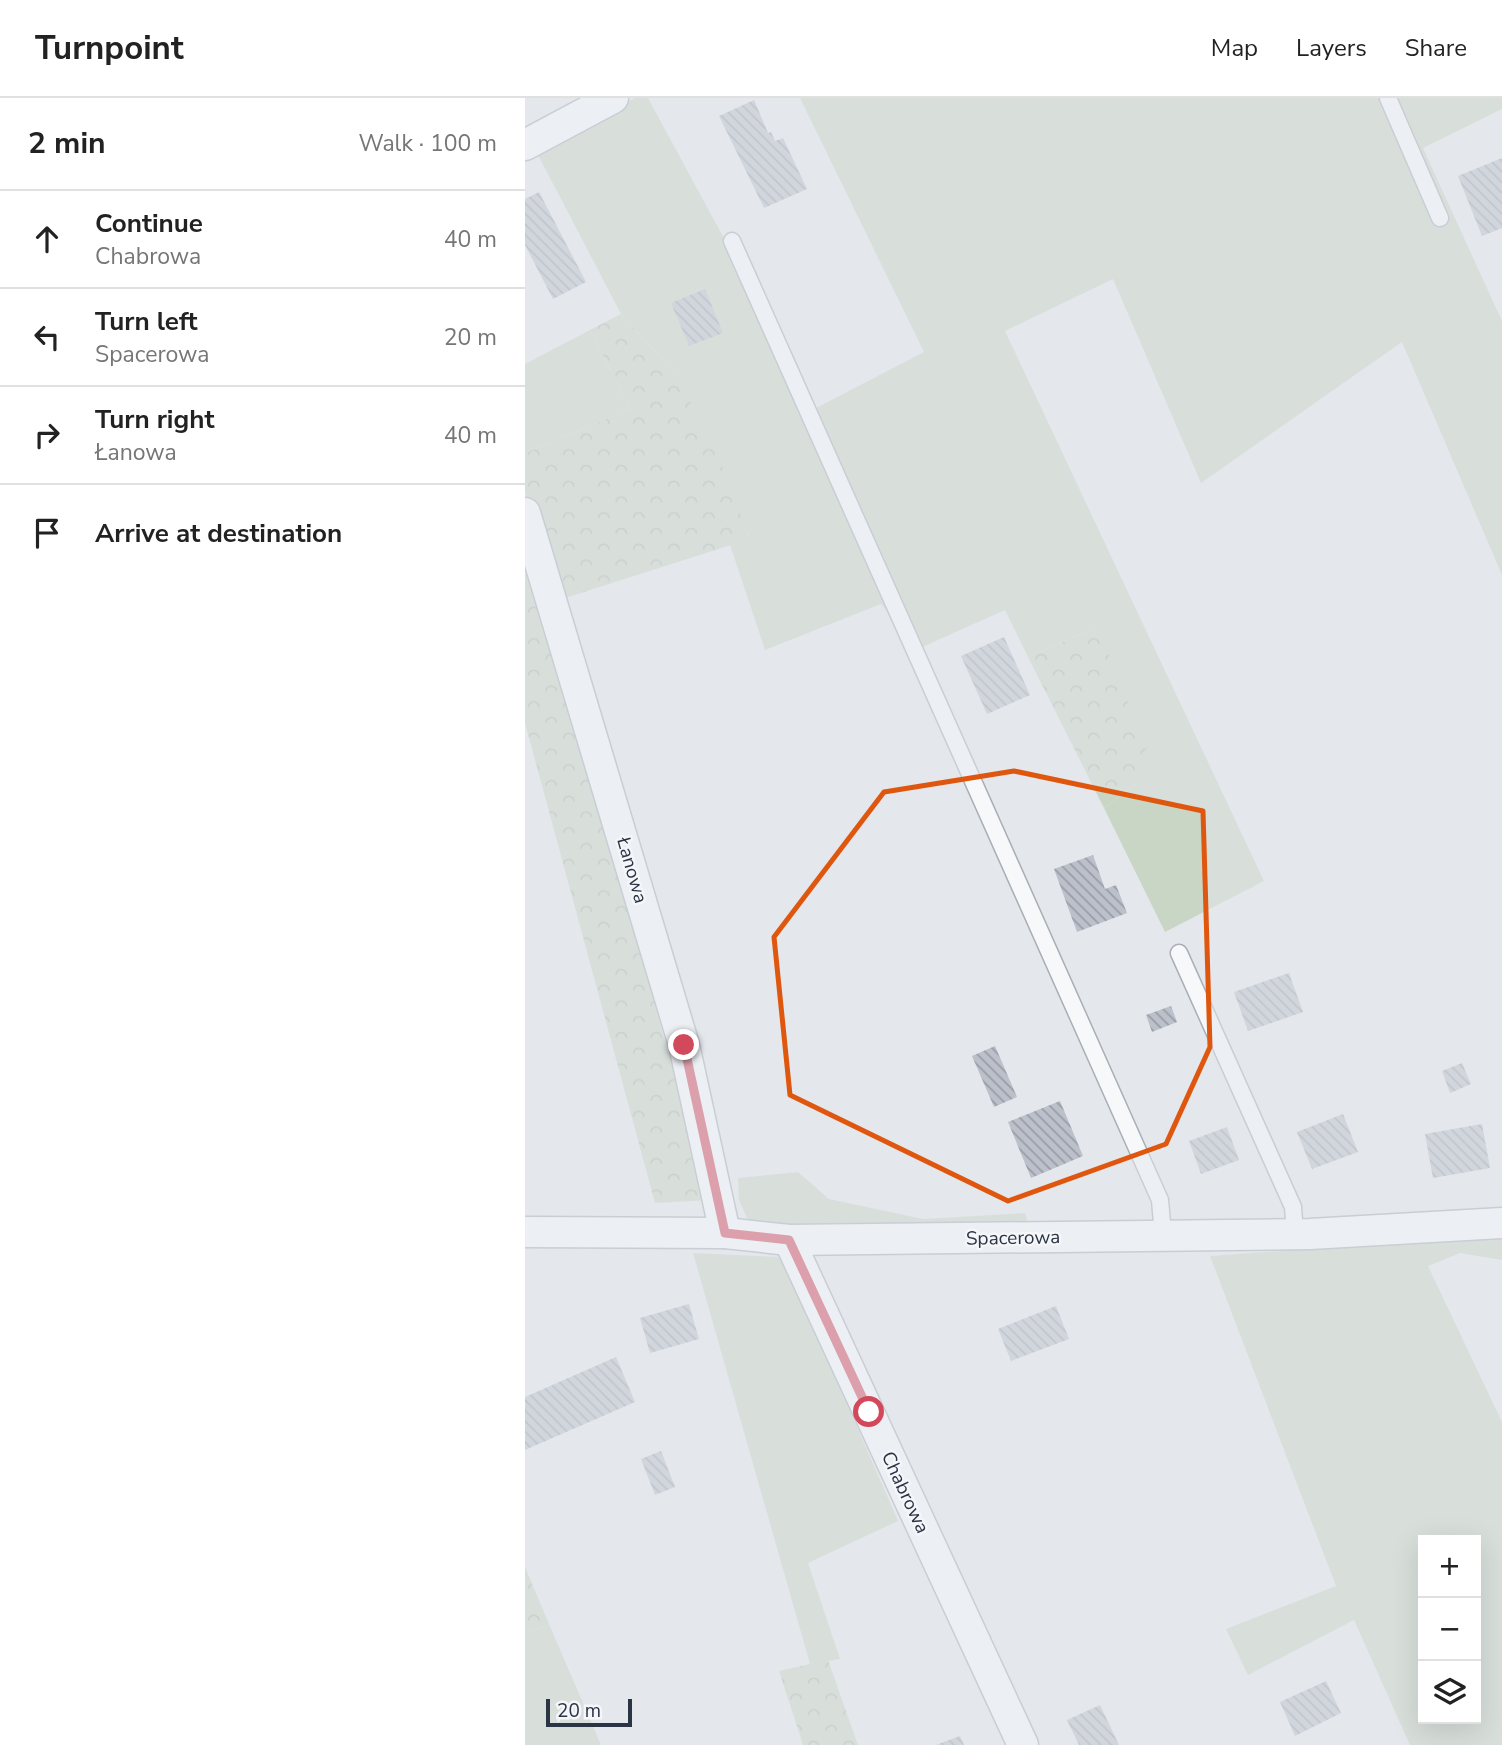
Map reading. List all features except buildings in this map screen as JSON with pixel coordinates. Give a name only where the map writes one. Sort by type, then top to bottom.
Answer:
[{"type":"street","points":[[525,145],[613,98]]},
{"type":"street","name":"Łanowa","points":[[525,513],[684,1045],[725,1233]]},
{"type":"street","name":"Spacerowa","points":[[525,1232],[725,1233],[789,1240],[1295,1234],[1502,1223]]},
{"type":"street","name":"Chabrowa","points":[[789,1240],[1023,1745]]},
{"type":"lane","points":[[1388,98],[1440,218]]},
{"type":"lane","points":[[732,241],[1160,1200],[1163,1236]]},
{"type":"lane","points":[[1178,953],[1293,1207],[1295,1234]]},
{"type":"highlighted area","points":[[1014,771],[1203,811],[1210,1047],[1166,1144],[1008,1201],[790,1095],[774,937],[884,792]]},
{"type":"green space","points":[[635,98],[648,98],[816,408],[924,352],[800,98],[1502,98],[1502,109],[1423,148],[1502,321],[1502,575],[1402,342],[1201,483],[1113,279],[1005,331],[1264,881],[1165,932],[1104,808],[1136,784],[1097,627],[1028,657],[1005,610],[920,648],[881,604],[765,650],[730,545],[750,538],[678,377],[621,314],[537,153]]},
{"type":"green space","points":[[621,314],[678,377],[722,466],[750,539],[562,599],[525,493],[525,453],[630,409],[590,330]]},
{"type":"green space","points":[[590,330],[630,409],[525,453],[525,364]]},
{"type":"green space","points":[[525,536],[709,1200],[655,1203],[525,723]]},
{"type":"green space","points":[[1097,627],[1147,747],[1136,784],[1104,808],[1028,657]]},
{"type":"green space","points":[[798,1172],[829,1199],[923,1219],[1025,1213],[1029,1227],[783,1232],[748,1220],[739,1200],[738,1178]]},
{"type":"green space","points":[[1502,1235],[1502,1260],[1460,1253],[1428,1266],[1502,1422],[1502,1745],[1410,1745],[1354,1620],[1248,1675],[1226,1629],[1336,1586],[1210,1256]]},
{"type":"green space","points":[[693,1253],[780,1257],[790,1273],[898,1521],[808,1563],[840,1659],[810,1664]]},
{"type":"green space","points":[[525,1567],[549,1624],[525,1634]]},
{"type":"green space","points":[[549,1624],[601,1745],[525,1745],[525,1634]]},
{"type":"green space","points":[[828,1660],[858,1745],[803,1745],[779,1671]]},
{"type":"route","points":[[684,1045],[725,1233],[789,1240],[869,1412]]}]
